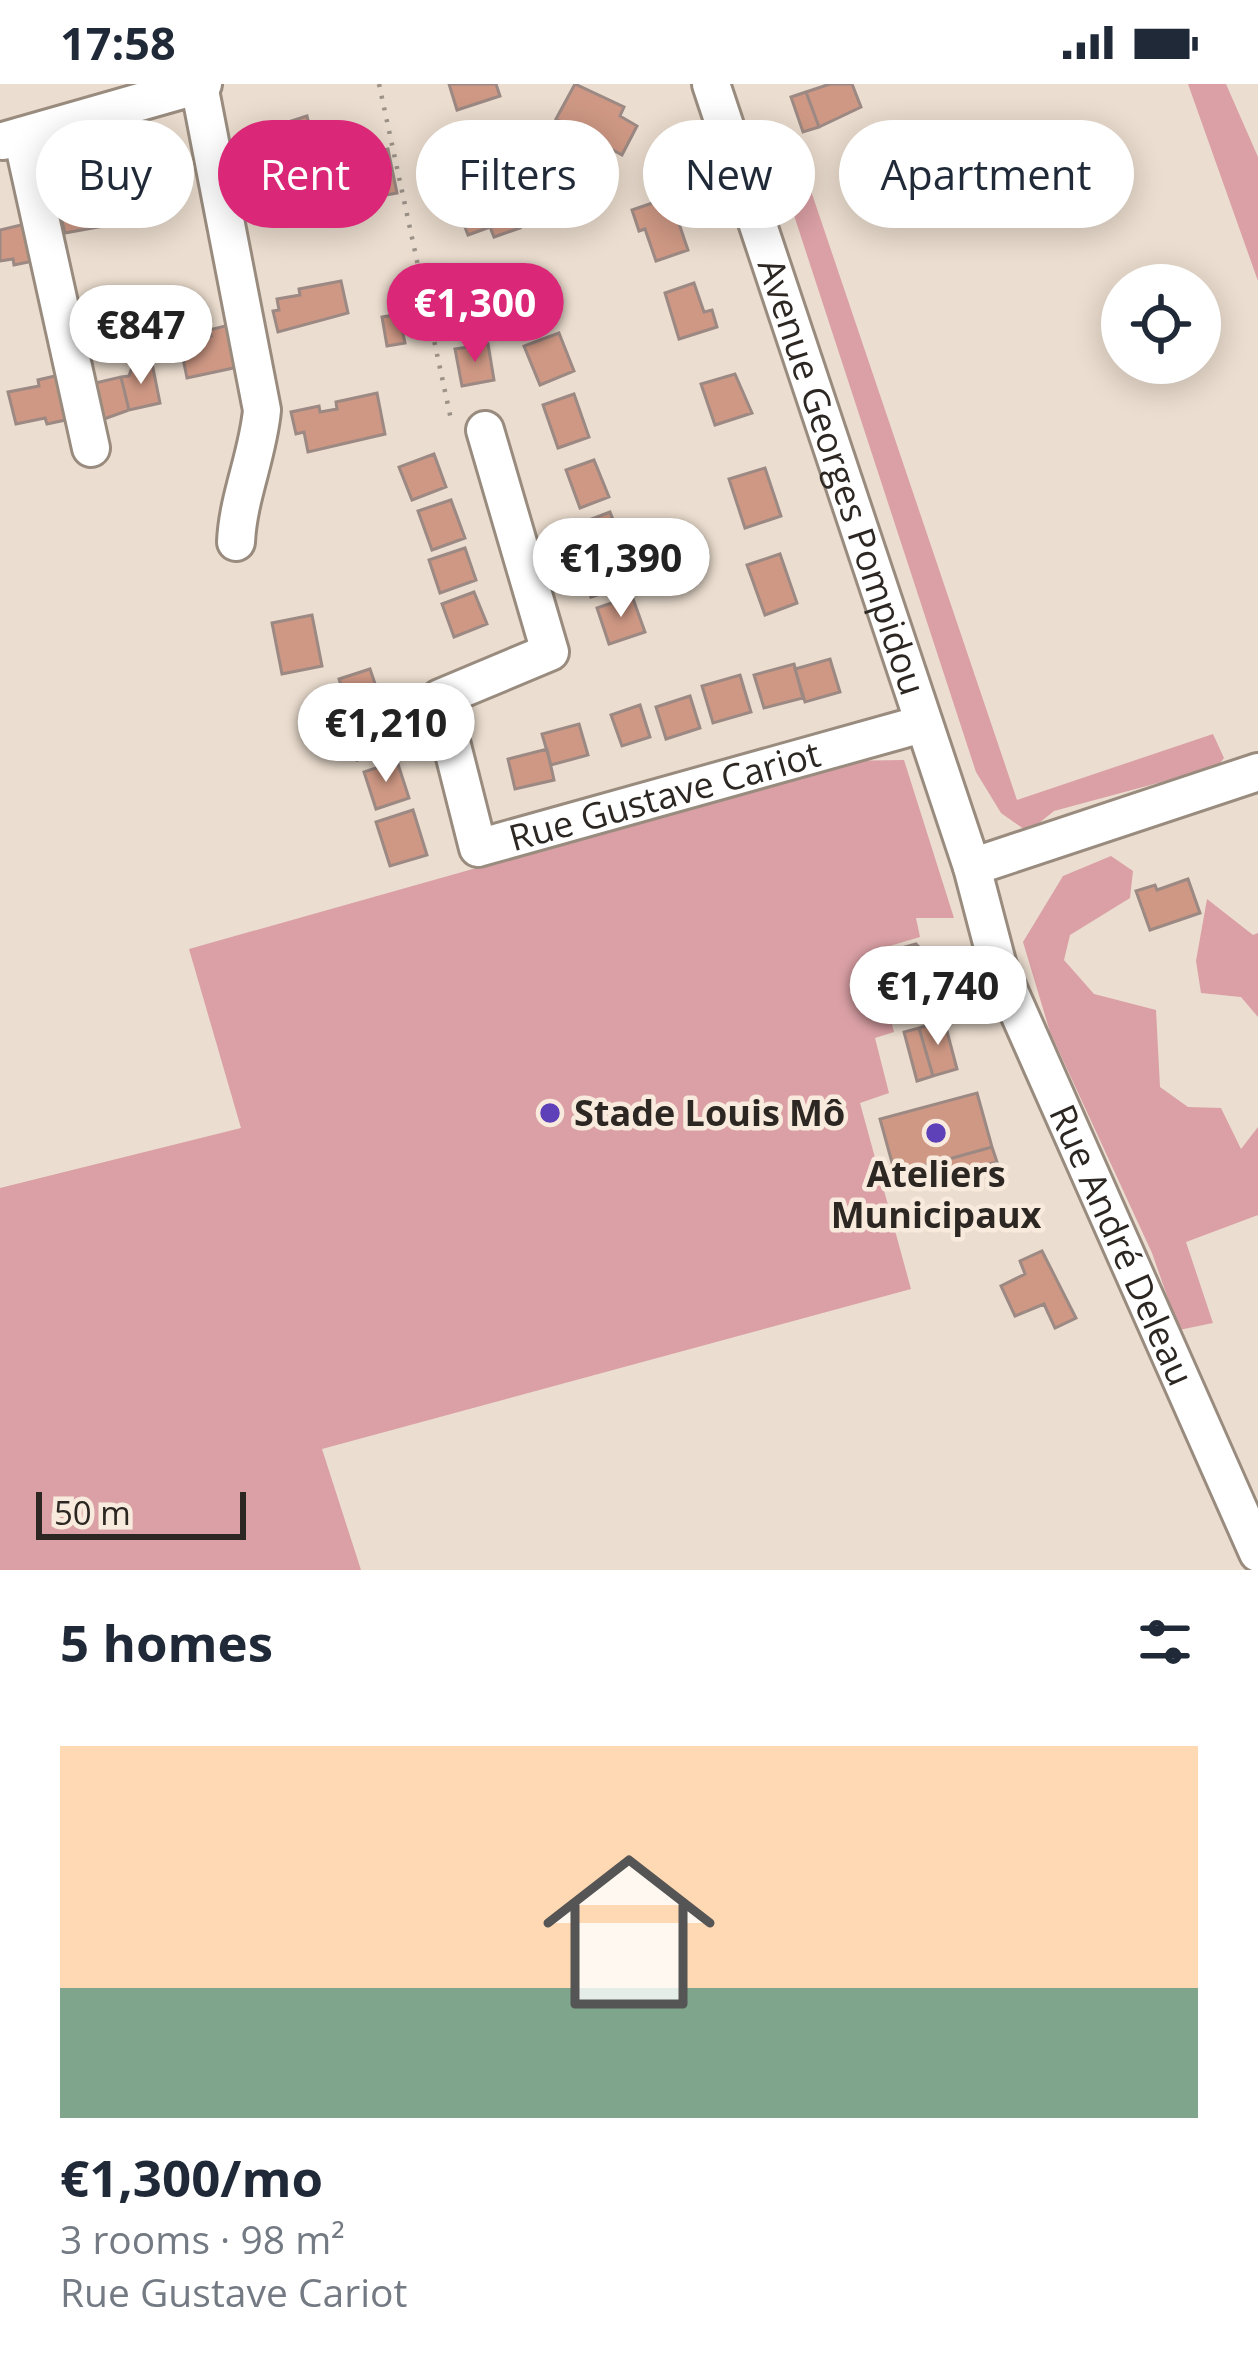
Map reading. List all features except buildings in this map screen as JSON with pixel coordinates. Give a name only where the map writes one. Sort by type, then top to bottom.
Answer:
[{"type":"street","points":[[215,84],[274,377]]},
{"type":"street","name":"Avenue Georges Pompidou","points":[[711,84],[972,867]]},
{"type":"street","points":[[91,448],[11,139],[201,85],[262,410],[260,440],[237,517],[236,542]]},
{"type":"street","name":"Rue Gustave Cariot","points":[[485,430],[550,652],[440,698],[478,848],[922,724]]},
{"type":"street","points":[[972,867],[1258,772]]},
{"type":"street","name":"Rue André Deleau","points":[[972,867],[998,966],[1258,1553]]},
{"type":"path","points":[[379,84],[453,428],[485,430]]},
{"type":"shaded area","points":[[1188,84],[1226,84],[1258,157],[1258,281]]},
{"type":"shaded area","points":[[815,203],[1017,800],[1213,734],[1224,758],[1217,767],[1054,811],[1028,832],[1001,813],[976,772],[798,228],[815,228]]},
{"type":"shaded area","name":"Stade Louis Mô","points":[[904,760],[954,918],[916,918],[920,937],[873,951],[894,1032],[875,1038],[889,1093],[860,1103],[911,1289],[322,1449],[361,1570],[0,1570],[0,1188],[241,1128],[189,949],[774,784],[836,761]]},
{"type":"shaded area","points":[[1111,856],[1133,871],[1130,898],[1070,935],[1064,960],[1094,994],[1156,1010],[1160,1087],[1188,1107],[1221,1108],[1241,1149],[1258,1127],[1258,1215],[1186,1242],[1213,1323],[1179,1330],[1152,1253],[1050,1032],[1023,942],[1063,876]]},
{"type":"shaded area","points":[[1207,899],[1253,935],[1258,933],[1258,1017],[1241,997],[1201,993],[1196,961]]},
{"type":"place","name":"Stade Louis Mô","points":[[550,1113]]},
{"type":"place","name":"Ateliers Municipaux","points":[[936,1133]]}]
